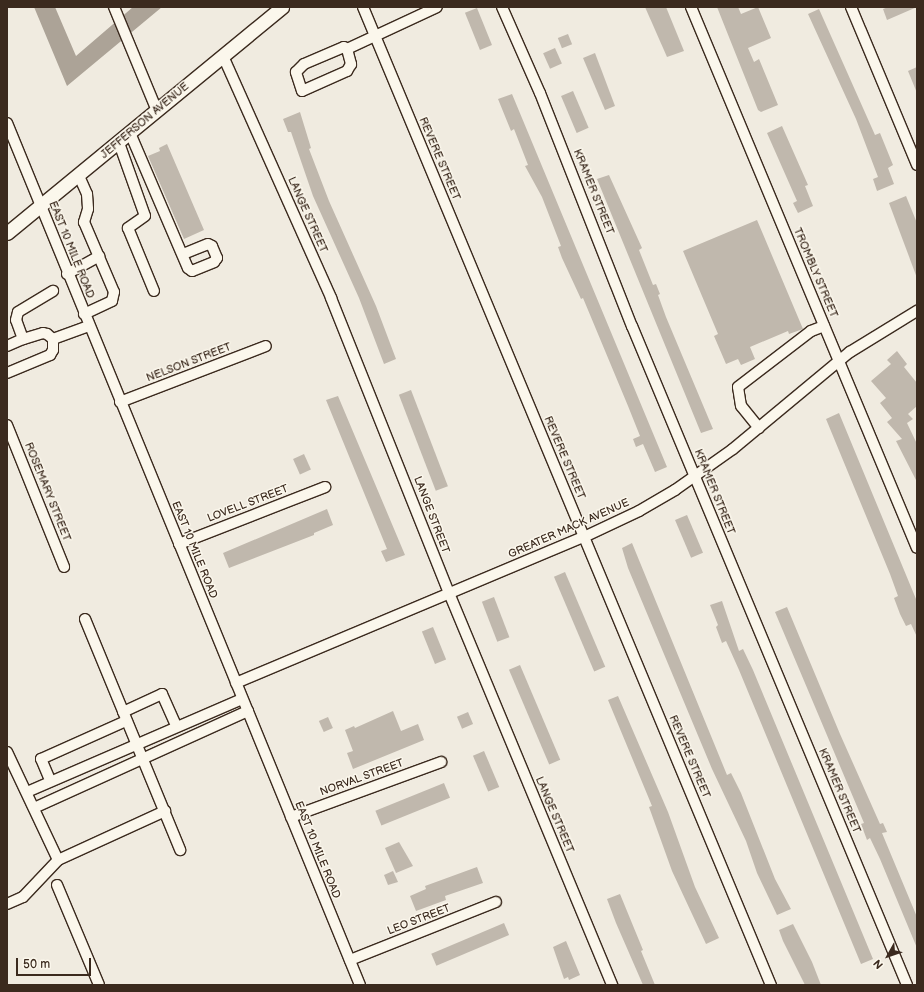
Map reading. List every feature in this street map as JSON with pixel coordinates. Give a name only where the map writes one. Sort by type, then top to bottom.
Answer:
[{"type":"main road","name":"JEFFERSON AVENUE","points":[[7,234],[223,56],[269,11],[282,7]]},
{"type":"street","name":"REVERE STREET","points":[[363,7],[771,985]]},
{"type":"street","points":[[347,49],[351,64],[347,71],[302,91],[296,72],[304,64],[344,47],[347,49],[375,37],[437,7]]},
{"type":"street","name":"KRAMER STREET","points":[[502,7],[540,93],[695,477],[907,985]]},
{"type":"street","name":"TROMBLY STREET","points":[[690,7],[917,548]]},
{"type":"street","points":[[851,7],[917,165]]},
{"type":"street","points":[[116,12],[157,111]]},
{"type":"street","name":"LANGE STREET","points":[[223,56],[331,298],[449,594],[612,985]]},
{"type":"street","name":"EAST 10 MILE ROAD","points":[[7,123],[67,274],[360,985]]},
{"type":"street","points":[[130,134],[182,254]]},
{"type":"street","points":[[119,143],[145,216],[128,228],[154,291]]},
{"type":"street","points":[[79,176],[87,194],[88,209],[84,222],[114,292],[112,301],[84,314]]},
{"type":"street","points":[[67,274],[99,256]]},
{"type":"street","points":[[23,339],[16,316],[54,291]]},
{"type":"street","name":"GREATER MACK AVENUE","points":[[236,683],[584,537],[639,511],[695,477],[759,428],[839,361],[917,311]]},
{"type":"street","points":[[53,339],[89,326]]},
{"type":"street","points":[[759,428],[741,406],[738,387],[811,331],[824,326]]},
{"type":"street","points":[[7,346],[43,333],[53,339]]},
{"type":"street","points":[[7,373],[50,355],[53,350],[53,339]]},
{"type":"street","name":"NELSON STREET","points":[[120,402],[266,346]]},
{"type":"street","name":"ROSEMARY STREET","points":[[7,425],[64,567]]},
{"type":"street","name":"LOVELL STREET","points":[[179,544],[326,487]]},
{"type":"street","points":[[85,619],[180,850]]},
{"type":"street","points":[[50,780],[41,759],[124,716],[162,694],[176,726]]},
{"type":"street","points":[[27,792],[50,780],[242,699]]},
{"type":"street","points":[[34,808],[143,760],[248,711]]},
{"type":"street","points":[[7,752],[58,860]]},
{"type":"street","name":"NORVAL STREET","points":[[291,817],[441,762]]},
{"type":"street","points":[[7,904],[23,897],[58,860],[165,811]]},
{"type":"street","points":[[57,885],[99,985]]},
{"type":"street","name":"LEO STREET","points":[[350,960],[496,902]]},
{"type":"shaded area","points":[[34,7],[55,7],[76,56],[133,7],[162,7],[67,86]]},
{"type":"building","points":[[645,7],[666,7],[684,51],[667,57]]},
{"type":"building","points":[[717,7],[738,7],[741,14],[758,7],[771,38],[748,48],[754,62],[759,59],[778,105],[761,112],[758,110]]},
{"type":"building","points":[[888,7],[917,7],[887,20],[883,9]]},
{"type":"building","points":[[477,8],[492,45],[480,50],[465,13]]},
{"type":"building","points":[[819,9],[875,135],[880,133],[893,165],[888,168],[894,184],[877,191],[873,179],[878,177],[856,119],[808,14]]},
{"type":"building","points":[[568,34],[572,44],[562,48],[558,38]]},
{"type":"building","points":[[555,48],[562,64],[550,69],[543,53]]},
{"type":"building","points":[[595,53],[615,106],[605,110],[583,58]]},
{"type":"building","points":[[917,67],[917,93],[908,71]]},
{"type":"building","points":[[573,91],[589,128],[577,133],[561,96]]},
{"type":"building","points":[[512,94],[667,467],[655,472],[643,444],[636,447],[633,439],[640,436],[583,298],[581,299],[562,258],[558,247],[561,246],[542,197],[525,166],[528,165],[514,129],[511,131],[498,99]]},
{"type":"building","points":[[300,112],[311,148],[309,149],[329,201],[376,306],[396,359],[384,364],[359,298],[313,196],[291,132],[288,132],[283,119]]},
{"type":"building","points":[[782,126],[808,185],[805,186],[813,206],[798,213],[793,203],[797,201],[767,133]]},
{"type":"building","points":[[167,144],[204,230],[184,239],[148,156],[160,151],[159,148]]},
{"type":"building","points":[[609,175],[642,248],[639,250],[653,285],[656,284],[660,294],[658,295],[666,317],[713,429],[701,433],[597,179]]},
{"type":"building","points":[[906,196],[917,223],[917,278],[889,203]]},
{"type":"building","points":[[757,220],[803,329],[789,334],[788,331],[750,347],[755,359],[741,365],[738,359],[726,364],[714,336],[718,334],[683,251]]},
{"type":"building","points":[[897,351],[907,364],[904,367],[917,383],[917,406],[908,414],[913,419],[907,423],[917,444],[917,482],[896,441],[902,439],[887,422],[892,418],[880,403],[886,398],[871,381],[891,364],[887,360]]},
{"type":"building","points":[[411,390],[448,486],[436,491],[399,395]]},
{"type":"building","points":[[338,396],[405,555],[386,562],[381,551],[387,549],[326,400]]},
{"type":"building","points":[[839,413],[916,599],[917,637],[911,624],[906,626],[900,614],[894,598],[898,596],[890,574],[826,419]]},
{"type":"building","points":[[304,454],[311,470],[300,474],[293,459]]},
{"type":"building","points":[[327,509],[333,525],[314,533],[314,535],[229,568],[223,553]]},
{"type":"building","points":[[687,515],[703,553],[691,558],[675,520]]},
{"type":"building","points":[[632,543],[727,775],[731,773],[741,793],[775,879],[791,909],[777,915],[757,873],[746,841],[712,769],[628,568],[622,548]]},
{"type":"building","points":[[565,572],[605,667],[594,672],[554,577]]},
{"type":"building","points":[[494,597],[509,637],[497,642],[482,602]]},
{"type":"building","points":[[722,601],[739,651],[743,649],[753,670],[873,959],[861,964],[739,670],[726,641],[722,643],[716,627],[718,625],[710,605]]},
{"type":"building","points":[[787,607],[840,734],[880,824],[883,823],[887,832],[882,833],[917,917],[917,948],[880,859],[870,838],[867,840],[861,824],[864,823],[775,612]]},
{"type":"building","points":[[433,627],[446,659],[435,664],[422,631]]},
{"type":"building","points":[[520,665],[560,760],[549,765],[509,670]]},
{"type":"building","points":[[618,696],[668,812],[695,887],[719,938],[706,944],[672,871],[649,807],[652,806],[608,700]]},
{"type":"building","points":[[393,711],[401,731],[418,724],[424,740],[353,769],[347,753],[353,751],[345,730],[354,726],[355,728]]},
{"type":"building","points":[[468,712],[473,724],[462,729],[457,717]]},
{"type":"building","points":[[328,717],[333,728],[324,732],[319,721]]},
{"type":"building","points":[[484,751],[499,787],[488,792],[473,756]]},
{"type":"building","points":[[444,783],[450,798],[381,826],[375,811]]},
{"type":"building","points":[[399,842],[413,866],[396,873],[385,848]]},
{"type":"building","points":[[477,867],[483,883],[445,896],[446,900],[416,911],[410,896],[426,889],[425,886]]},
{"type":"building","points":[[393,871],[398,882],[388,885],[384,875]]},
{"type":"building","points":[[620,894],[643,950],[641,951],[655,985],[643,985],[616,923],[607,899]]},
{"type":"building","points":[[504,923],[509,935],[436,966],[431,954]]},
{"type":"building","points":[[793,924],[812,962],[821,985],[805,985],[783,941],[779,930]]},
{"type":"building","points":[[566,941],[580,975],[569,980],[568,977],[564,979],[553,947]]}]
